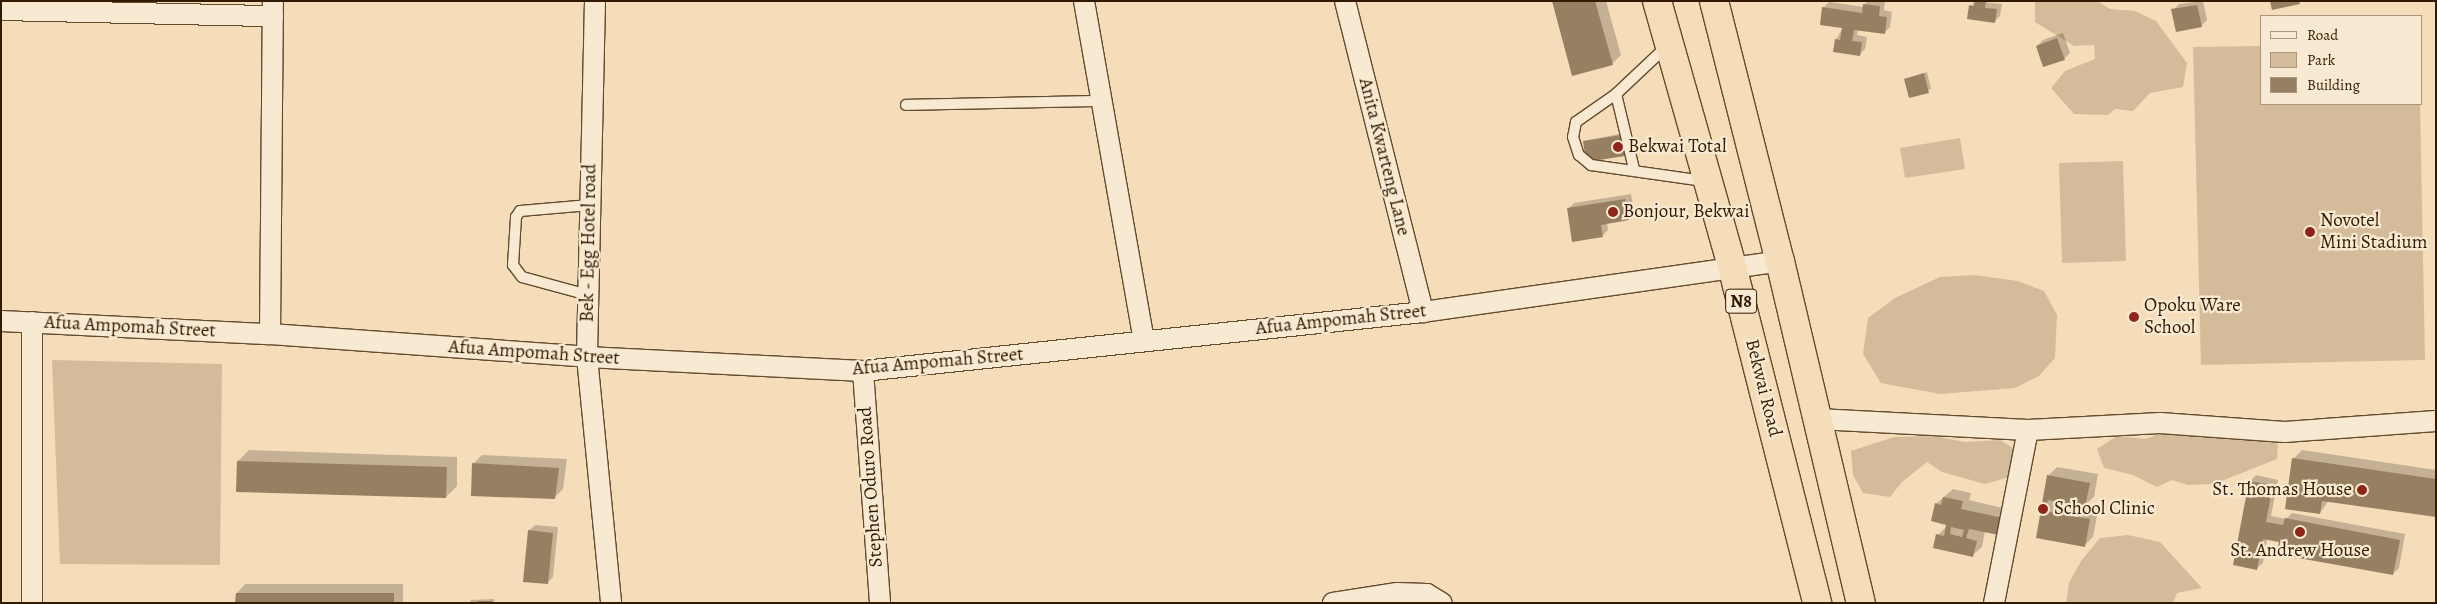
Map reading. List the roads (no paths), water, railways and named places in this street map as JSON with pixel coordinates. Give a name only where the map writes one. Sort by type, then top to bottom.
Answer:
[{"type":"highway","name":"Bekwai Road","points":[[1657,1],[1668,46],[1734,270],[1817,603]]},
{"type":"highway","name":"N8","points":[[1714,1],[1780,262],[1861,603]]},
{"type":"street","name":"Bek - Egg Hotel road","points":[[596,1],[587,357],[611,603]]},
{"type":"street","points":[[1084,1],[1144,341]]},
{"type":"street","name":"Anita Kwarteng Lane","points":[[1345,1],[1423,312]]},
{"type":"street","points":[[1,10],[273,9],[270,334]]},
{"type":"street","name":"Afua Ampomah Street","points":[[1,321],[270,334],[587,357],[863,371],[1423,312],[1734,270],[1780,262]]},
{"type":"street","points":[[32,322],[32,603]]},
{"type":"street","name":"Stephen Oduro Road","points":[[863,371],[880,603]]},
{"type":"street","points":[[1818,420],[2028,430],[2160,423],[2285,432],[2436,421]]},
{"type":"street","points":[[1994,603],[2028,430]]},
{"type":"street","points":[[1333,603],[1397,592],[1427,594],[1442,603]]},
{"type":"lane","points":[[1668,46],[1616,94],[1576,122],[1573,137],[1579,155],[1586,163],[1708,182]]},
{"type":"lane","points":[[1616,94],[1634,169]]},
{"type":"lane","points":[[906,105],[1102,100]]},
{"type":"lane","points":[[588,295],[522,277],[513,265],[516,216],[520,211],[590,206]]},
{"type":"place","name":"Bekwai Total","points":[[1618,147]]},
{"type":"place","name":"Bonjour, Bekwai","points":[[1613,212]]},
{"type":"place","name":"Novotel Mini Stadium","points":[[2310,232]]},
{"type":"place","name":"Opoku Ware School","points":[[2134,317]]},
{"type":"place","name":"St. Thomas House","points":[[2362,490]]},
{"type":"place","name":"School Clinic","points":[[2043,509]]},
{"type":"place","name":"St. Andrew House","points":[[2300,532]]}]
